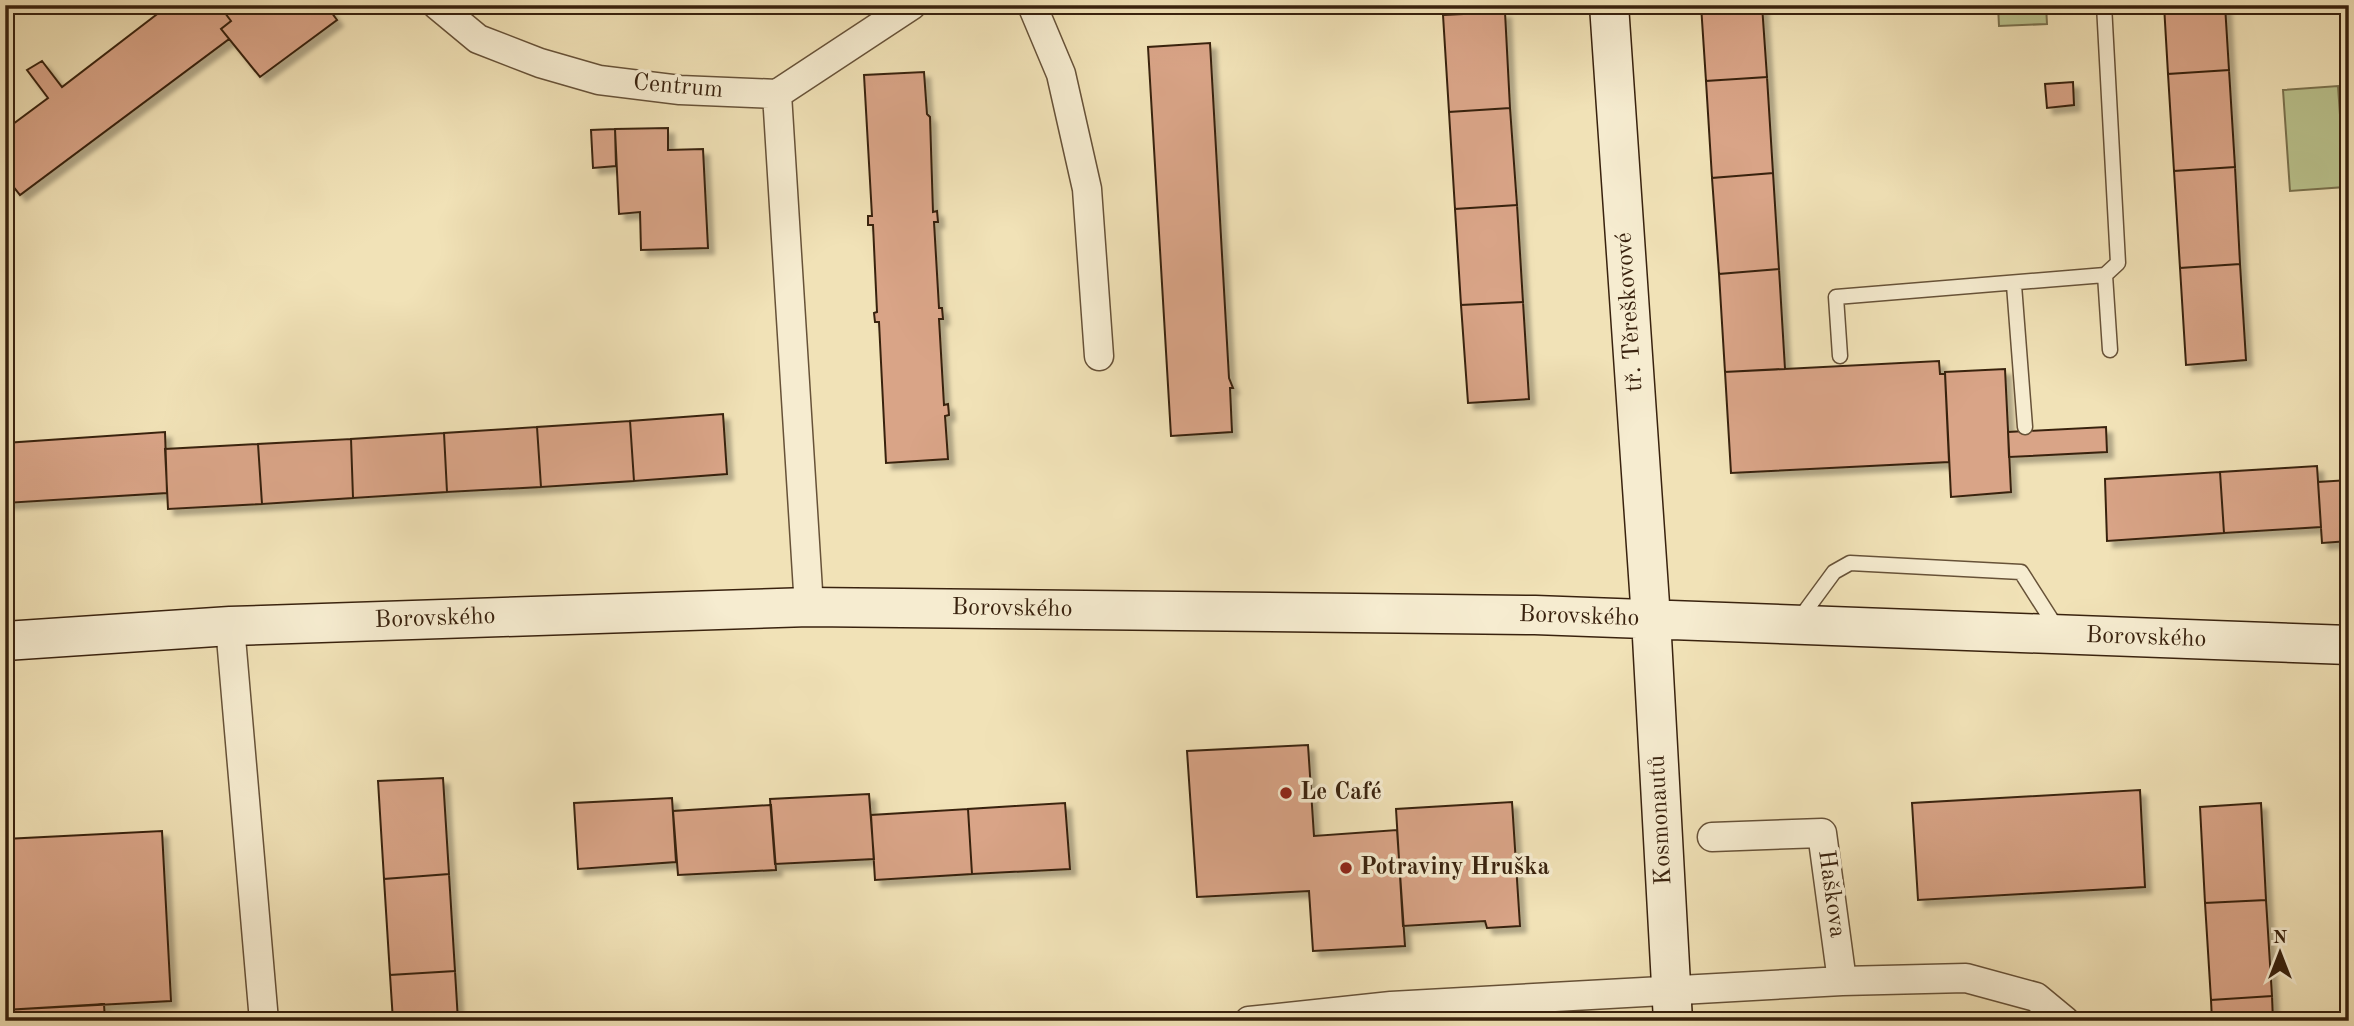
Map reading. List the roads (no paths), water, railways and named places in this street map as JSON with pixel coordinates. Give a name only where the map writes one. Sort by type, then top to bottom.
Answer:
[{"type":"main road","name":"tř. Těreškovové","points":[[1609,5],[1651,619]]},
{"type":"main road","name":"Borovského","points":[[5,641],[230,626],[809,607],[1535,615],[2349,645]]},
{"type":"main road","name":"Kosmonautů","points":[[1651,619],[1672,1006]]},
{"type":"street","name":"Centrum","points":[[437,5],[478,39],[541,63],[599,80],[680,90],[777,94]]},
{"type":"street","points":[[809,607],[777,94],[912,5]]},
{"type":"street","points":[[1032,5],[1061,74],[1087,189],[1099,356]]},
{"type":"street","points":[[230,626],[264,1021]]},
{"type":"street","name":"Haškova","points":[[1712,837],[1822,833],[1842,981]]},
{"type":"street","points":[[1249,1021],[1391,1006],[1672,1006],[1842,981],[1966,978],[2036,997],[2065,1021]]},
{"type":"lane","points":[[1840,356],[1836,297],[2014,285],[2105,275],[2119,263],[2104,5]]},
{"type":"lane","points":[[2105,275],[2110,351]]},
{"type":"lane","points":[[2014,285],[2025,427]]},
{"type":"lane","points":[[1796,624],[1834,572],[1850,563],[2021,572],[2061,634]]},
{"type":"place","name":"Le Café","points":[[1286,793]]},
{"type":"place","name":"Potraviny Hruška","points":[[1346,868]]}]
